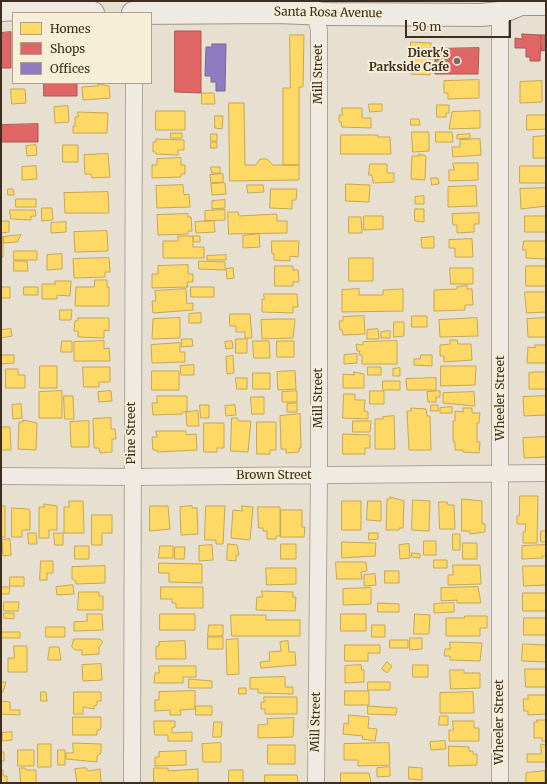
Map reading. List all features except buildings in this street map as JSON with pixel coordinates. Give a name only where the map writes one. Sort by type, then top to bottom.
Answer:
[{"type":"main road","points":[[1,10],[69,3],[91,12]]},
{"type":"main road","name":"Santa Rosa Avenue","points":[[152,13],[276,12],[313,7],[481,15],[512,6],[546,4]]},
{"type":"street","points":[[134,12],[136,1]]},
{"type":"street","name":"Wheeler Street","points":[[500,783],[501,473],[512,6]]},
{"type":"street","name":"Mill Street","points":[[313,7],[319,30],[319,476],[316,783]]},
{"type":"street","name":"Pine Street","points":[[132,783],[134,84]]},
{"type":"street","name":"Brown Street","points":[[1,476],[319,476],[546,473]]},
{"type":"place","name":"Dierk's Parkside Cafe","points":[[457,61]]}]
